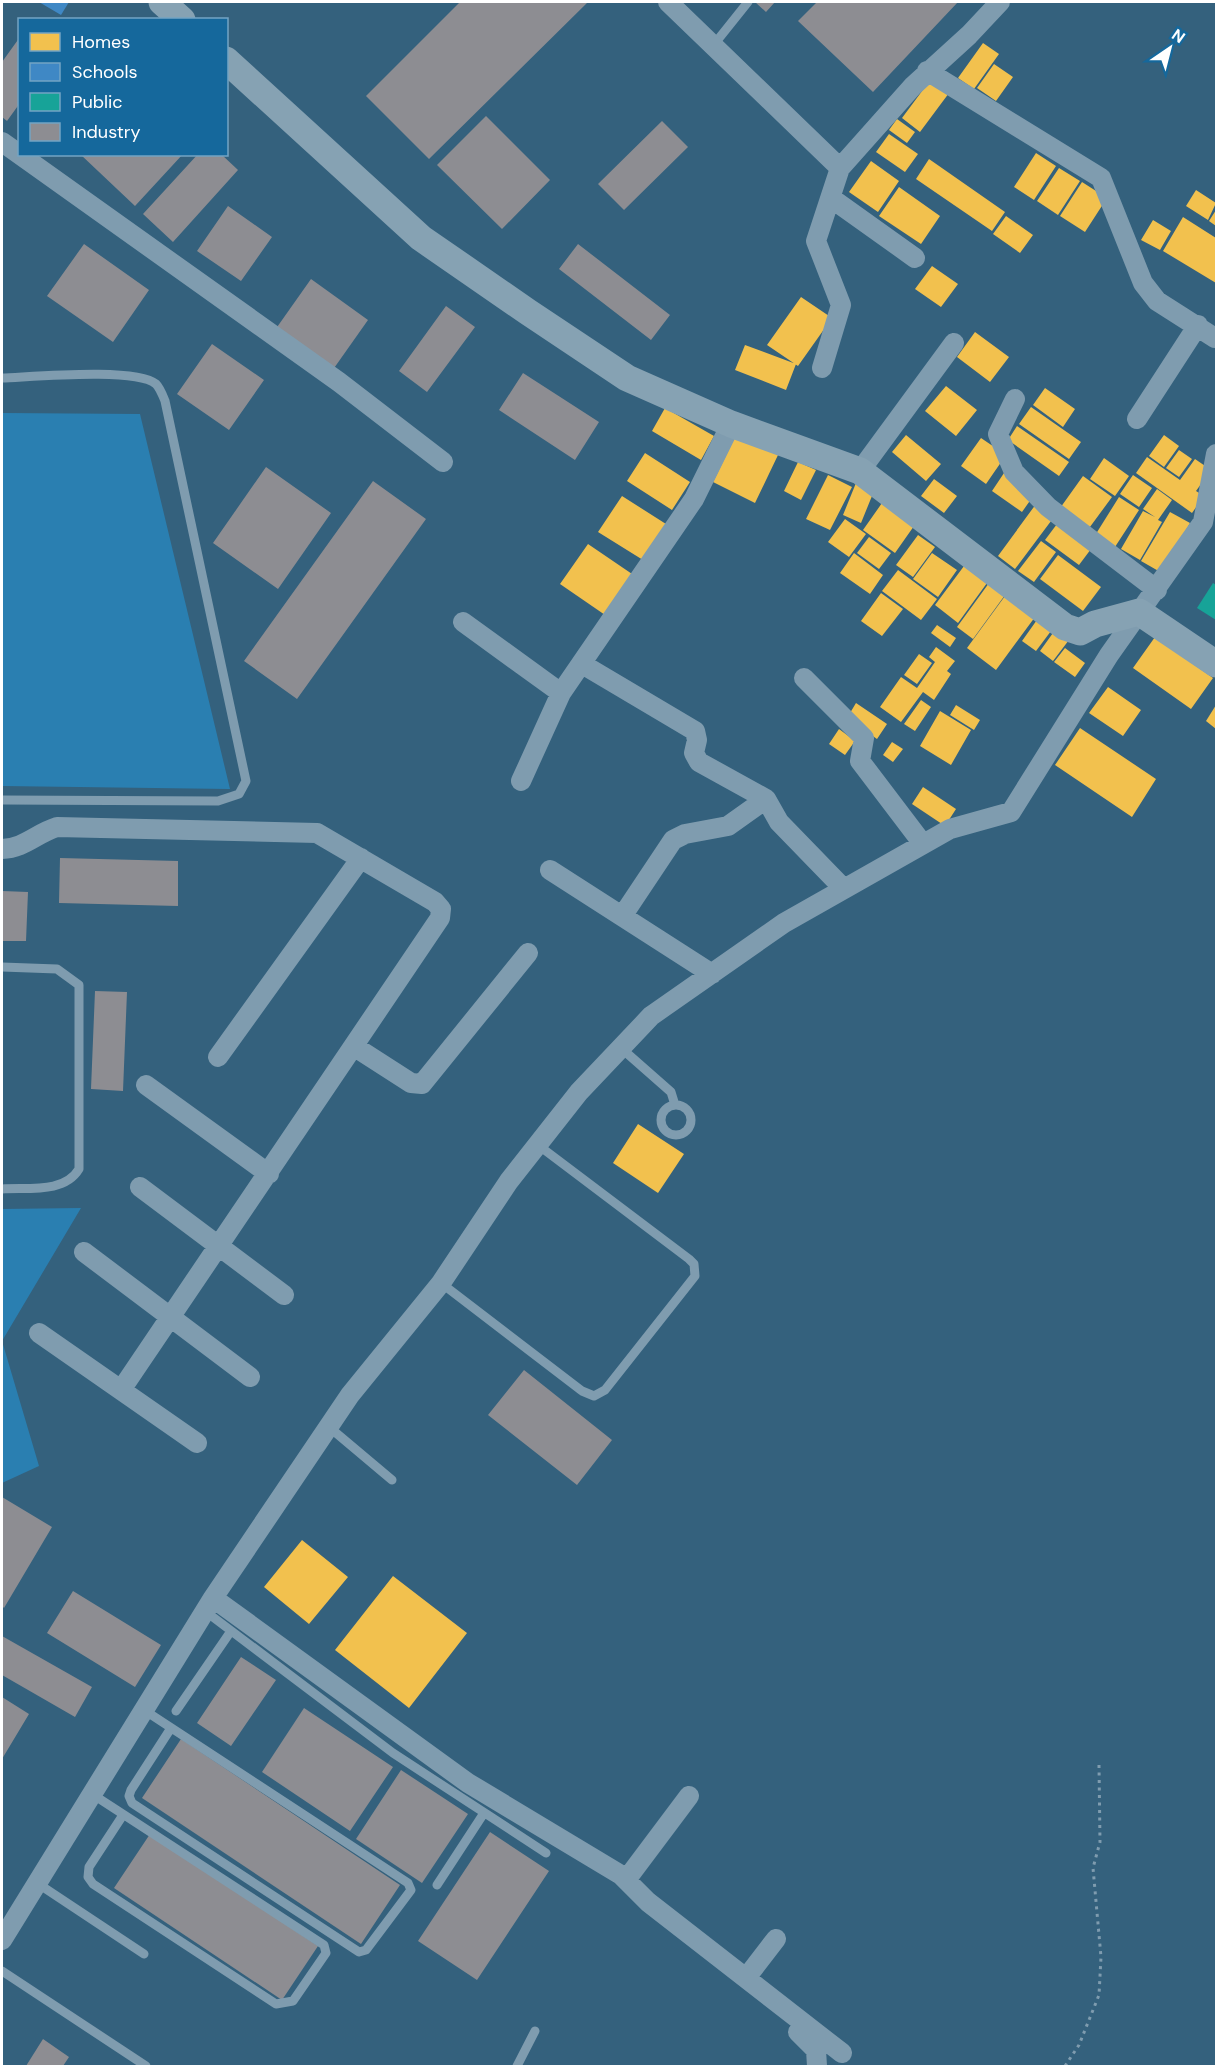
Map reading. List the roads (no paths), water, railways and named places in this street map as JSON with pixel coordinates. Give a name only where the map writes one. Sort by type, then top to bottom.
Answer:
[{"type":"street","points":[[162,2],[180,18]]},
{"type":"street","points":[[668,2],[712,47],[840,168]]},
{"type":"street","points":[[822,368],[841,305],[816,241],[840,168],[927,71],[976,28],[1000,2]]},
{"type":"street","points":[[228,62],[421,238],[627,378],[730,424],[860,471],[1065,627],[1080,632],[1095,624],[1139,612],[1216,663]]},
{"type":"street","points":[[927,71],[1101,178],[1143,283],[1157,301],[1198,325],[1216,341]]},
{"type":"street","points":[[2,142],[18,153]]},
{"type":"street","points":[[22,156],[339,382],[442,462]]},
{"type":"street","points":[[831,198],[915,258]]},
{"type":"street","points":[[1137,419],[1198,325]]},
{"type":"street","points":[[860,471],[954,343]]},
{"type":"street","points":[[1015,399],[998,434],[1014,472],[1048,507],[1157,590]]},
{"type":"street","points":[[521,781],[561,693],[694,499],[730,424]]},
{"type":"street","points":[[2,1940],[209,1604],[350,1395],[441,1282],[509,1181],[579,1092],[651,1016],[784,923],[950,829],[1011,812],[1109,656],[1203,522],[1216,454]]},
{"type":"street","points":[[463,622],[561,693]]},
{"type":"street","points":[[582,664],[695,731],[697,740],[694,753],[699,762],[766,799],[779,822],[844,889]]},
{"type":"street","points":[[804,678],[864,738],[860,761],[923,844]]},
{"type":"street","points":[[622,915],[674,840],[685,834],[728,826],[766,799]]},
{"type":"street","points":[[2,849],[18,848],[43,831],[57,827],[317,832],[435,902],[441,909],[440,918],[355,1047],[121,1390]]},
{"type":"street","points":[[218,1057],[361,858]]},
{"type":"street","points":[[550,870],[712,974]]},
{"type":"street","points":[[355,1047],[411,1083],[422,1084],[528,953]]},
{"type":"street","points":[[146,1085],[269,1174]]},
{"type":"street","points":[[140,1187],[284,1295]]},
{"type":"street","points":[[84,1252],[250,1377]]},
{"type":"street","points":[[39,1333],[197,1443]]},
{"type":"street","points":[[209,1604],[468,1783],[629,1883],[648,1902],[842,2053]]},
{"type":"street","points":[[689,1796],[629,1883],[630,1898],[634,1905],[806,2038],[816,2050],[817,2067]]},
{"type":"street","points":[[746,1978],[776,1939]]},
{"type":"lane","points":[[712,47],[748,2]]},
{"type":"lane","points":[[2,378],[114,375],[144,379],[157,385],[165,401],[246,781],[239,794],[218,801],[2,800]]},
{"type":"lane","points":[[2,967],[57,969],[78,985],[78,1169],[72,1180],[63,1186],[2,1189]]},
{"type":"lane","points":[[621,1048],[671,1092],[675,1106]]},
{"type":"lane","points":[[441,1282],[582,1391],[594,1396],[605,1390],[695,1276],[694,1264],[689,1259],[538,1145]]},
{"type":"lane","points":[[329,1427],[392,1480]]},
{"type":"lane","points":[[209,1604],[231,1631],[393,1753],[546,1853]]},
{"type":"lane","points":[[177,1711],[231,1631]]},
{"type":"lane","points":[[144,1710],[408,1883],[411,1890],[366,1950],[359,1952],[132,1803],[129,1796],[131,1790],[171,1728]]},
{"type":"lane","points":[[92,1794],[324,1946],[326,1953],[322,1961],[293,2001],[276,2004],[93,1884],[88,1877],[89,1867],[123,1815]]},
{"type":"lane","points":[[437,1885],[484,1814]]},
{"type":"lane","points":[[37,1883],[144,1954]]},
{"type":"lane","points":[[2,1971],[146,2067]]},
{"type":"lane","points":[[517,2067],[535,2031]]}]
